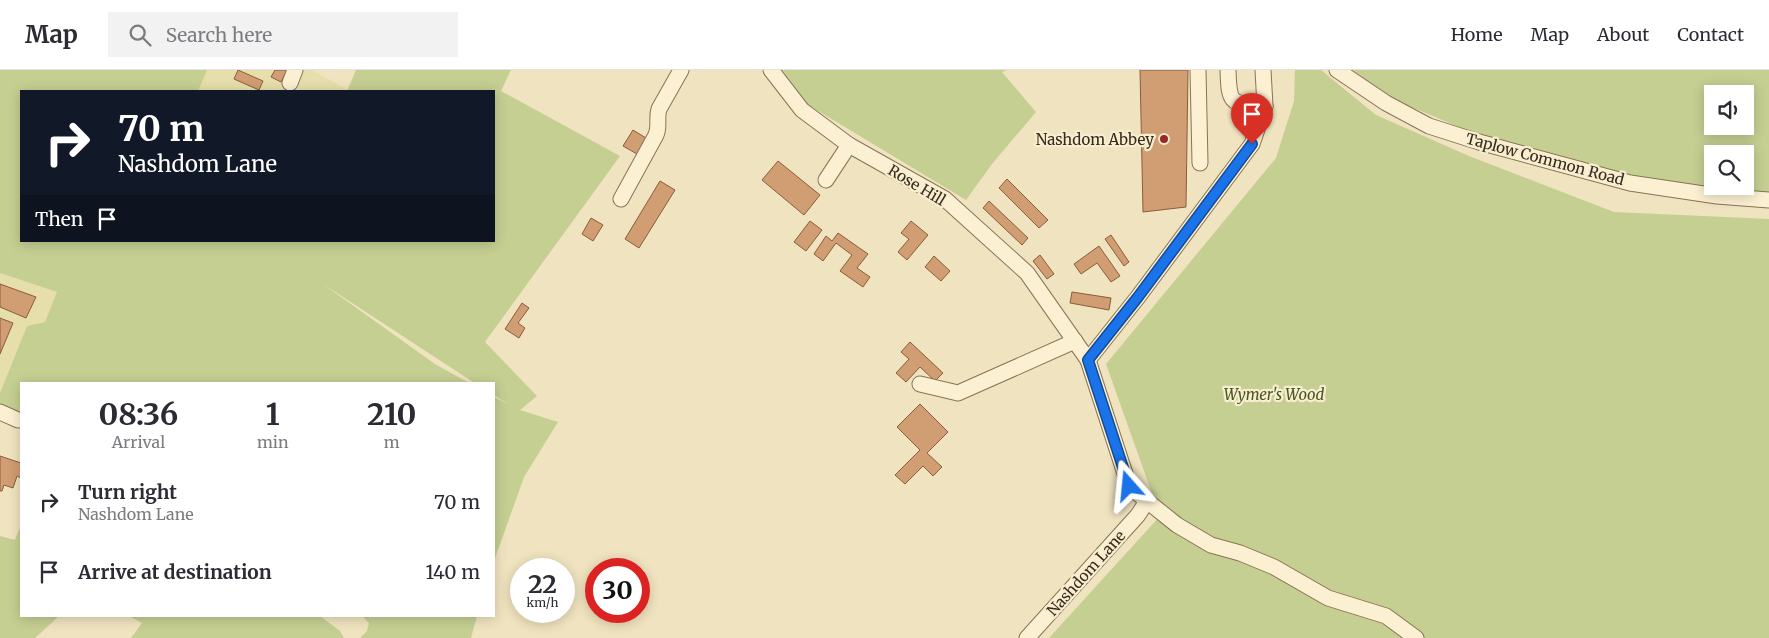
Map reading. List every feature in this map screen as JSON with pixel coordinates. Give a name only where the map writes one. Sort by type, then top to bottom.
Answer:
[{"type":"street","points":[[621,199],[659,129],[657,115],[659,109],[681,70]]},
{"type":"street","name":"Rose Hill","points":[[771,70],[802,110],[849,146],[945,199],[1026,273],[1088,360]]},
{"type":"street","points":[[1198,70],[1200,164]]},
{"type":"street","points":[[1228,70],[1229,94],[1233,100],[1238,103],[1265,106]]},
{"type":"street","points":[[1263,70],[1265,106],[1252,144],[1138,297],[1088,360],[1129,486],[1177,525],[1211,544],[1274,567],[1328,598],[1386,616],[1416,638]]},
{"type":"street","name":"Taplow Common Road","points":[[1337,70],[1386,103],[1429,126],[1479,142],[1630,183],[1717,196],[1769,200]]},
{"type":"street","points":[[826,180],[849,146]]},
{"type":"street","points":[[920,384],[958,393],[1075,341]]},
{"type":"street","points":[[0,412],[18,420]]},
{"type":"street","name":"Nashdom Lane","points":[[1027,638],[1138,515],[1147,501]]},
{"type":"shaded area","points":[[207,70],[312,70],[346,89],[346,90],[198,90]]},
{"type":"shaded area","points":[[0,273],[58,292],[45,322],[27,326],[0,393]]},
{"type":"green space","points":[[0,70],[207,70],[198,90],[20,90],[20,242],[495,242],[495,90],[347,90],[356,70],[511,70],[501,91],[620,156],[485,342],[537,396],[520,410],[558,422],[524,477],[495,558],[495,398],[508,404],[495,396],[495,382],[473,382],[323,284],[435,364],[467,382],[20,382],[20,415],[0,404],[0,393],[27,326],[45,322],[57,292],[0,273]]},
{"type":"green space","points":[[779,70],[1007,70],[1002,72],[1036,112],[992,164],[966,200],[805,103]]},
{"type":"green space","name":"Wymer's Wood","points":[[1295,70],[1321,70],[1376,115],[1469,156],[1614,212],[1769,219],[1769,638],[1049,638],[1160,516],[1106,364],[1276,158],[1294,101]]},
{"type":"green space","points":[[1353,70],[1769,70],[1769,192],[1754,191],[1754,145],[1704,145],[1704,189],[1693,188],[1613,175],[1459,127],[1390,98]]},
{"type":"green space","points":[[20,528],[20,617],[58,617],[35,638],[0,638],[0,536],[15,540]]},
{"type":"green space","points":[[131,617],[321,617],[340,631],[344,638],[131,638],[142,623]]},
{"type":"green space","points":[[363,617],[477,617],[471,638],[360,638],[367,631],[369,623]]},
{"type":"building","points":[[238,70],[263,81],[259,90],[234,79]]},
{"type":"building","points":[[275,70],[287,70],[281,82],[271,77]]},
{"type":"building","name":"Nashdom Abbey","points":[[1140,70],[1188,70],[1186,207],[1143,212]]},
{"type":"building","points":[[633,130],[646,138],[637,154],[623,146]]},
{"type":"building","points":[[778,161],[820,195],[804,215],[762,180]]},
{"type":"building","points":[[1007,179],[1048,220],[1039,228],[999,188]]},
{"type":"building","points":[[660,181],[675,190],[639,248],[625,239]]},
{"type":"building","points":[[989,201],[1028,238],[1022,245],[983,208]]},
{"type":"building","points":[[591,218],[603,225],[593,241],[582,234]]},
{"type":"building","points":[[810,221],[822,230],[806,251],[794,242]]},
{"type":"building","points":[[911,221],[928,235],[907,260],[898,252],[909,239],[901,233]]},
{"type":"building","points":[[838,233],[868,254],[857,268],[870,277],[863,287],[840,271],[852,255],[836,243],[823,261],[814,254],[826,236],[832,241]]},
{"type":"building","points":[[1111,235],[1129,262],[1124,266],[1105,239]]},
{"type":"building","points":[[1099,246],[1120,276],[1111,282],[1097,263],[1081,274],[1074,264]]},
{"type":"building","points":[[1040,255],[1054,274],[1047,279],[1033,261]]},
{"type":"building","points":[[934,256],[950,271],[941,281],[925,267]]},
{"type":"building","points":[[0,284],[36,297],[26,318],[0,307]]},
{"type":"building","points":[[1072,292],[1111,298],[1109,310],[1070,303]]},
{"type":"building","points":[[522,303],[529,308],[518,323],[525,328],[519,338],[505,329]]},
{"type":"building","points":[[0,318],[13,323],[0,354]]},
{"type":"building","points":[[910,342],[943,373],[935,381],[920,367],[906,382],[896,373],[909,359],[901,352]]},
{"type":"building","points":[[920,404],[948,432],[927,453],[942,467],[933,476],[923,466],[905,484],[895,475],[920,450],[897,427]]},
{"type":"building","points":[[0,456],[20,463],[20,478],[17,476],[13,488],[4,485],[2,491],[0,491]]},
{"type":"place","name":"Nashdom Abbey","points":[[1164,139]]},
{"type":"route","points":[[1129,486],[1088,360],[1138,297],[1252,144]]}]
